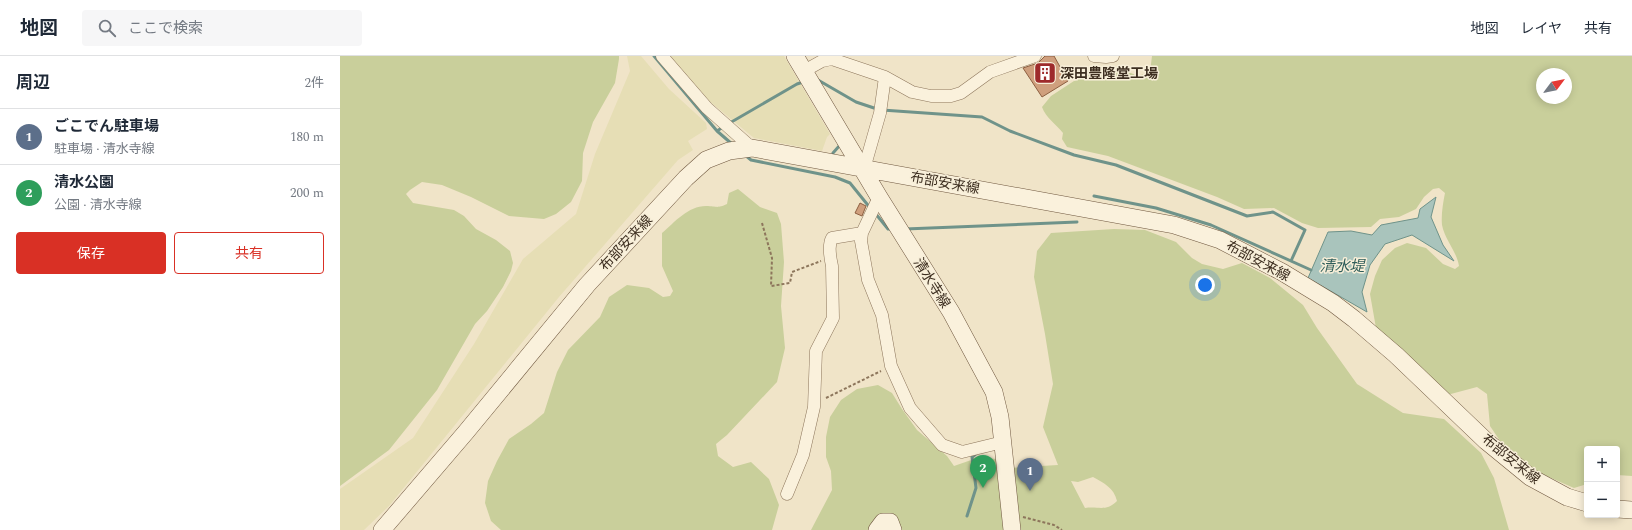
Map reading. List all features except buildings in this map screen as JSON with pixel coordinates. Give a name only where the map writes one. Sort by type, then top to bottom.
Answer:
[{"type":"main road","name":"清水寺線","points":[[795,56],[878,197],[951,312],[994,392],[1000,417],[1011,522]]},
{"type":"main road","name":"布部安来線","points":[[382,530],[466,432],[587,285],[686,178],[706,160],[729,151],[752,148],[1174,225],[1220,240],[1282,272],[1333,303],[1354,318],[1396,355],[1486,440],[1530,477],[1567,497],[1584,502]]},
{"type":"main road","points":[[1620,508],[1632,510]]},
{"type":"main road","points":[[877,530],[883,522],[890,522],[893,530]]},
{"type":"street","points":[[662,56],[707,108],[752,148]]},
{"type":"street","points":[[804,71],[822,61],[832,60],[885,77],[912,92],[931,96],[951,96],[961,93],[990,72],[1035,56]]},
{"type":"street","points":[[1094,56],[1113,56]]},
{"type":"street","points":[[861,168],[866,162],[880,113],[885,77]]},
{"type":"street","points":[[878,197],[862,233],[861,240],[868,280],[882,315],[891,366],[910,408],[942,445],[962,452],[1003,442]]},
{"type":"street","points":[[787,494],[803,455],[814,403],[816,351],[833,318],[830,241],[832,238],[862,233]]},
{"type":"path","points":[[762,223],[772,258],[771,286],[790,283],[792,272],[830,258]]},
{"type":"path","points":[[814,403],[891,366]]},
{"type":"path","points":[[1011,522],[1054,525],[1062,530]]},
{"type":"shaded area","points":[[627,56],[641,56],[669,89],[706,123],[707,129],[688,141],[693,150],[678,160],[559,297],[389,506],[364,530],[340,530],[340,489],[413,438],[474,344],[523,259],[576,214],[595,154],[630,71]]},
{"type":"shaded area","points":[[669,56],[784,56],[830,134],[827,137],[822,151],[754,138],[708,100]]},
{"type":"green space","points":[[340,56],[619,56],[619,59],[615,83],[593,122],[583,153],[582,181],[571,202],[556,214],[544,219],[509,216],[471,197],[442,185],[422,182],[406,194],[413,203],[454,210],[464,216],[476,229],[496,240],[510,251],[513,263],[511,271],[503,287],[487,311],[475,324],[437,390],[389,450],[340,486]]},
{"type":"green space","points":[[1152,56],[1632,56],[1632,476],[1620,475],[1620,446],[1584,446],[1584,485],[1574,488],[1535,471],[1511,457],[1490,426],[1487,394],[1477,387],[1447,395],[1376,328],[1370,294],[1375,276],[1382,260],[1395,248],[1407,243],[1426,248],[1443,264],[1455,269],[1459,266],[1442,225],[1445,193],[1439,188],[1433,189],[1424,197],[1416,209],[1399,217],[1380,219],[1371,227],[1318,228],[1302,223],[1274,208],[1244,209],[1217,197],[1108,156],[1067,147],[1062,139],[1063,133],[1049,118],[1042,107],[1051,96],[1074,81],[1104,68],[1126,71],[1138,76],[1150,72]]},
{"type":"green space","points":[[738,189],[760,207],[777,213],[781,224],[784,262],[781,306],[785,348],[777,382],[727,435],[716,444],[718,456],[733,467],[751,462],[769,479],[779,505],[772,530],[501,530],[491,521],[485,503],[488,481],[509,439],[544,413],[557,372],[568,350],[600,317],[609,297],[627,285],[649,288],[663,297],[670,296],[673,291],[662,266],[662,233],[682,215],[693,209],[706,206],[718,207],[727,204],[729,193]]},
{"type":"green space","points":[[1114,229],[1145,230],[1176,242],[1192,258],[1202,264],[1223,269],[1242,263],[1270,278],[1303,305],[1317,328],[1357,384],[1403,413],[1444,419],[1481,453],[1494,478],[1509,530],[811,530],[832,490],[831,471],[826,457],[826,437],[830,417],[841,400],[857,389],[878,385],[892,393],[917,430],[947,456],[954,466],[977,458],[998,459],[1009,468],[1058,465],[1043,427],[1053,384],[1034,277],[1037,251],[1051,233]],"holes":[[[1093,477],[1111,489],[1116,496],[1117,501],[1106,508],[1085,508],[1071,481],[1078,482]]]},
{"type":"water","name":"清水堤","points":[[1436,197],[1431,217],[1443,245],[1454,261],[1412,235],[1385,244],[1370,265],[1362,292],[1367,312],[1308,278],[1328,232],[1351,231],[1372,235],[1381,225],[1418,218],[1420,209]]},
{"type":"waterway","points":[[654,56],[717,131],[732,144]]},
{"type":"waterway","points":[[818,80],[856,102],[877,109]]},
{"type":"waterway","points":[[728,124],[803,82]]},
{"type":"waterway","points":[[882,110],[982,117],[1010,131],[1074,155],[1116,165],[1247,216],[1273,212],[1305,230],[1291,261]]},
{"type":"waterway","points":[[717,131],[723,127]]},
{"type":"waterway","points":[[833,153],[840,145],[839,144]]},
{"type":"waterway","points":[[745,155],[751,160],[835,177],[850,183],[871,209]]},
{"type":"waterway","points":[[1094,196],[1156,208],[1211,225],[1311,270]]},
{"type":"waterway","points":[[875,213],[888,229],[892,229]]},
{"type":"waterway","points":[[905,229],[1077,222]]},
{"type":"waterway","points":[[967,516],[976,488],[972,457],[977,453]]},
{"type":"place","name":"深田豊隆堂工場","points":[[1045,73]]},
{"type":"place","name":"清水公園","points":[[983,488]]},
{"type":"place","name":"ごこでん駐車場","points":[[1030,491]]}]
